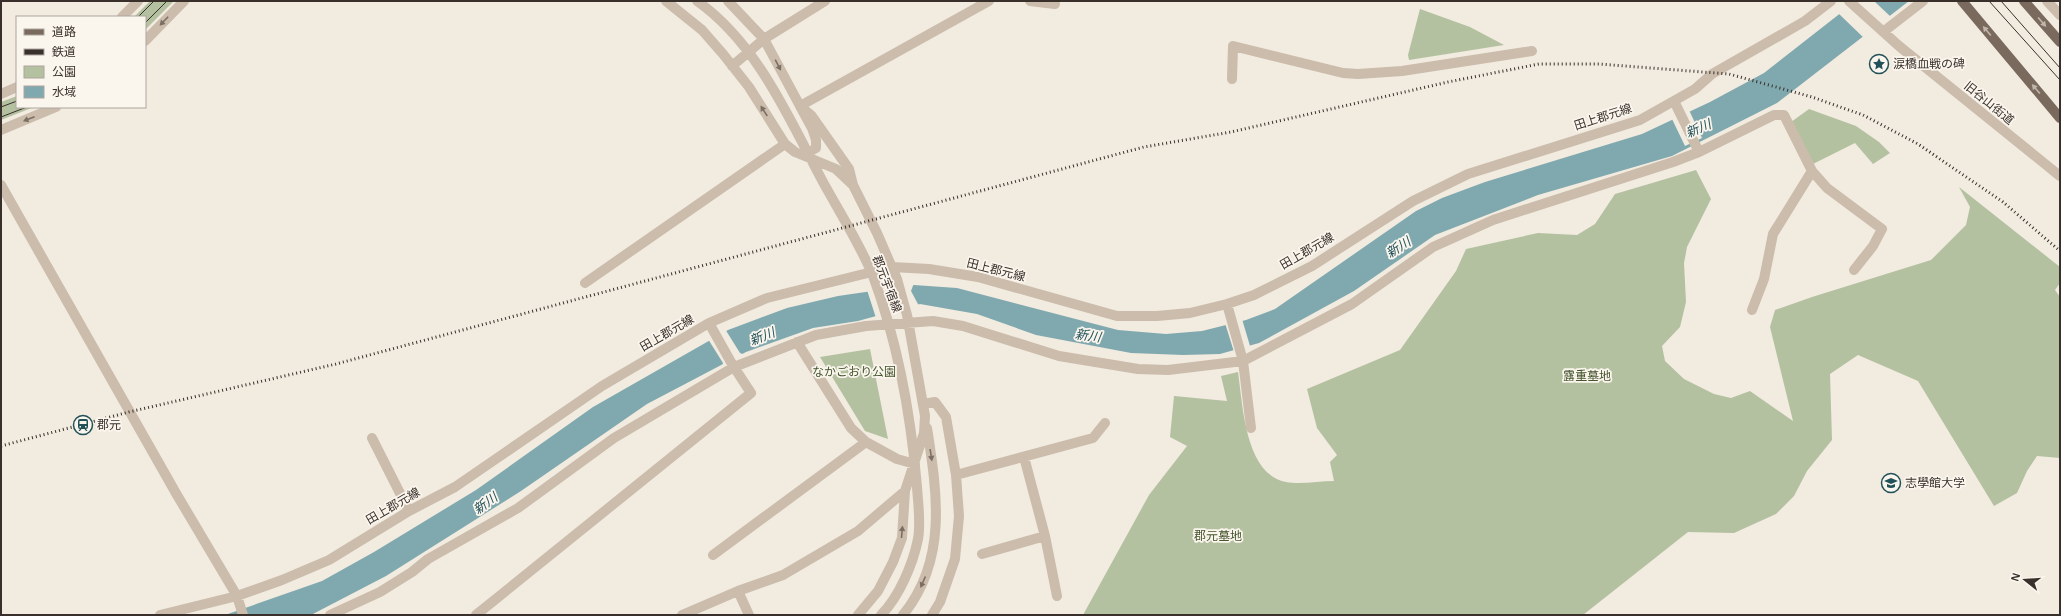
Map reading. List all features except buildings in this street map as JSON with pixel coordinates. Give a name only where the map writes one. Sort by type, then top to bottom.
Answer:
[{"type":"main road","points":[[1962,1],[2060,118]]},
{"type":"main road","points":[[2024,1],[2060,42]]},
{"type":"street","points":[[123,16],[138,1]]},
{"type":"street","points":[[146,40],[184,1]]},
{"type":"street","points":[[666,1],[702,30],[732,66],[748,87],[785,144],[795,152],[836,169],[853,184]]},
{"type":"street","name":"郡元宇宿線","points":[[697,1],[722,21],[741,42],[775,95],[855,240],[872,275],[887,318],[910,427],[915,472],[918,538],[903,580],[895,596],[881,615]]},
{"type":"street","points":[[732,66],[764,39],[825,1]]},
{"type":"street","points":[[800,106],[989,1]]},
{"type":"street","points":[[1030,1],[1055,4]]},
{"type":"street","name":"田上郡元線","points":[[160,615],[238,599],[329,560],[409,510],[455,487],[602,386],[709,323],[767,298],[892,267],[929,269],[978,277],[1117,316],[1157,316],[1190,313],[1227,304],[1254,295],[1312,266],[1413,201],[1468,174],[1640,120],[1695,89],[1712,74],[1805,21],[1831,1]]},
{"type":"street","name":"旧谷山街道","points":[[1849,1],[1883,32],[2060,176]]},
{"type":"street","points":[[1883,32],[1923,1]]},
{"type":"street","points":[[2048,1],[2060,15]]},
{"type":"street","points":[[733,2],[764,39],[800,106],[816,140],[816,148],[804,155]]},
{"type":"street","points":[[1232,78],[1233,46],[1343,73],[1358,74],[1402,71],[1532,51]]},
{"type":"street","points":[[1,94],[16,87]]},
{"type":"street","points":[[1674,101],[1699,152]]},
{"type":"street","points":[[800,106],[811,115],[849,169],[853,184],[897,279],[908,319],[925,416],[937,498],[936,532],[924,580],[911,606],[903,615]]},
{"type":"street","points":[[1,130],[54,108]]},
{"type":"street","points":[[330,615],[380,592],[406,576],[428,559],[518,508],[614,438],[733,365],[816,335],[908,319],[963,326],[1059,356],[1138,369],[1168,370],[1243,361],[1352,304],[1440,244],[1493,220],[1673,162],[1699,152],[1774,115],[1784,115],[1812,171],[1827,188],[1882,229],[1873,246],[1854,270]]},
{"type":"street","points":[[585,283],[785,144]]},
{"type":"street","points":[[1752,310],[1764,279],[1773,234],[1812,171]]},
{"type":"street","points":[[1,185],[177,495],[238,599],[243,615]]},
{"type":"street","points":[[1227,304],[1243,361],[1251,428]]},
{"type":"street","points":[[476,615],[751,393],[709,323]]},
{"type":"street","points":[[796,342],[851,428],[866,442],[897,459],[915,464]]},
{"type":"street","points":[[923,404],[935,402],[946,418],[956,475],[959,516],[955,559],[940,602],[932,615]]},
{"type":"street","points":[[858,615],[878,591],[893,562],[902,538],[904,491],[915,464],[924,433],[925,416]]},
{"type":"street","points":[[956,475],[1093,438],[1105,423]]},
{"type":"street","points":[[372,438],[409,510]]},
{"type":"street","points":[[713,555],[866,442]]},
{"type":"street","points":[[1024,457],[1045,536],[1057,596]]},
{"type":"street","points":[[682,615],[738,591],[783,576],[858,531],[904,491]]},
{"type":"street","points":[[982,554],[1045,536]]},
{"type":"street","points":[[738,591],[749,615]]},
{"type":"green space","points":[[150,1],[174,1],[146,29],[146,16],[135,16]]},
{"type":"green space","points":[[1420,9],[1470,27],[1504,45],[1409,60],[1408,55]]},
{"type":"green space","points":[[16,96],[16,108],[31,108],[1,120],[1,102]]},
{"type":"green space","points":[[1809,109],[1856,126],[1879,142],[1890,153],[1873,164],[1855,143],[1813,164],[1791,122]]},
{"type":"green space","points":[[1696,170],[1711,199],[1687,247],[1684,263],[1686,302],[1680,327],[1662,346],[1665,361],[1684,379],[1714,394],[1731,398],[1750,391],[1793,421],[1770,327],[1775,310],[1931,260],[1966,225],[1970,207],[1959,187],[2060,267],[2060,283],[2055,290],[2060,297],[2060,458],[2037,456],[2027,471],[2017,493],[1994,506],[1918,381],[1858,355],[1830,374],[1832,440],[1807,471],[1794,496],[1776,514],[1734,533],[1688,532],[1583,615],[1083,615],[1149,495],[1187,446],[1170,437],[1174,396],[1227,401],[1221,376],[1238,372],[1248,437],[1254,453],[1262,466],[1272,476],[1286,482],[1303,483],[1334,481],[1330,462],[1337,455],[1317,428],[1307,389],[1400,350],[1456,271],[1466,249],[1538,233],[1577,235],[1595,224],[1615,194]]},
{"type":"green space","name":"なかごおり公園","points":[[870,349],[888,439],[865,431],[820,357]]},
{"type":"water","name":"新川","points":[[1856,1],[1909,1],[1777,103],[1672,156],[1538,195],[1435,235],[1354,291],[1259,343],[1220,354],[1183,355],[1131,353],[1036,335],[977,314],[920,304],[858,321],[813,328],[746,352],[647,404],[521,491],[386,576],[311,615],[225,615],[322,581],[374,552],[476,490],[593,407],[728,330],[787,308],[838,296],[914,285],[957,288],[1118,330],[1166,334],[1202,331],[1246,320],[1275,309],[1416,211],[1442,198],[1485,182],[1642,134],[1710,102],[1764,73]]},
{"type":"pier","points":[[1853,1],[1874,1],[1891,17],[1864,38],[1838,13]]},
{"type":"pier","points":[[1689,110],[1702,138],[1685,146],[1672,119]]},
{"type":"pier","points":[[914,283],[911,291],[919,306],[876,318],[867,290]]},
{"type":"pier","points":[[1242,319],[1250,346],[1253,347],[1234,352],[1225,323]]},
{"type":"pier","points":[[725,329],[740,353],[745,355],[722,368],[723,363],[708,339]]},
{"type":"tram line","points":[[139,16],[154,1]]},
{"type":"tram line","points":[[146,22],[167,1]]},
{"type":"tram line","points":[[1989,1],[2060,80]]},
{"type":"tram line","points":[[2001,1],[2060,68]]},
{"type":"tram line","points":[[1,107],[16,101]]},
{"type":"tram line","points":[[1,117],[24,108]]},
{"type":"railway","points":[[1,446],[129,412],[336,364],[1144,147],[1231,132],[1448,82],[1539,64],[1599,64],[1729,74],[1812,97],[1863,115],[1918,144],[2003,202],[2060,251]]},
{"type":"place","name":"涙橋血戦の碑","points":[[1879,64]]},
{"type":"place","name":"郡元","points":[[83,425]]},
{"type":"place","name":"志學館大学","points":[[1891,483]]},
{"type":"park label","name":"露重墓地","points":[[1587,376]]},
{"type":"park label","name":"郡元墓地","points":[[1218,536]]}]
